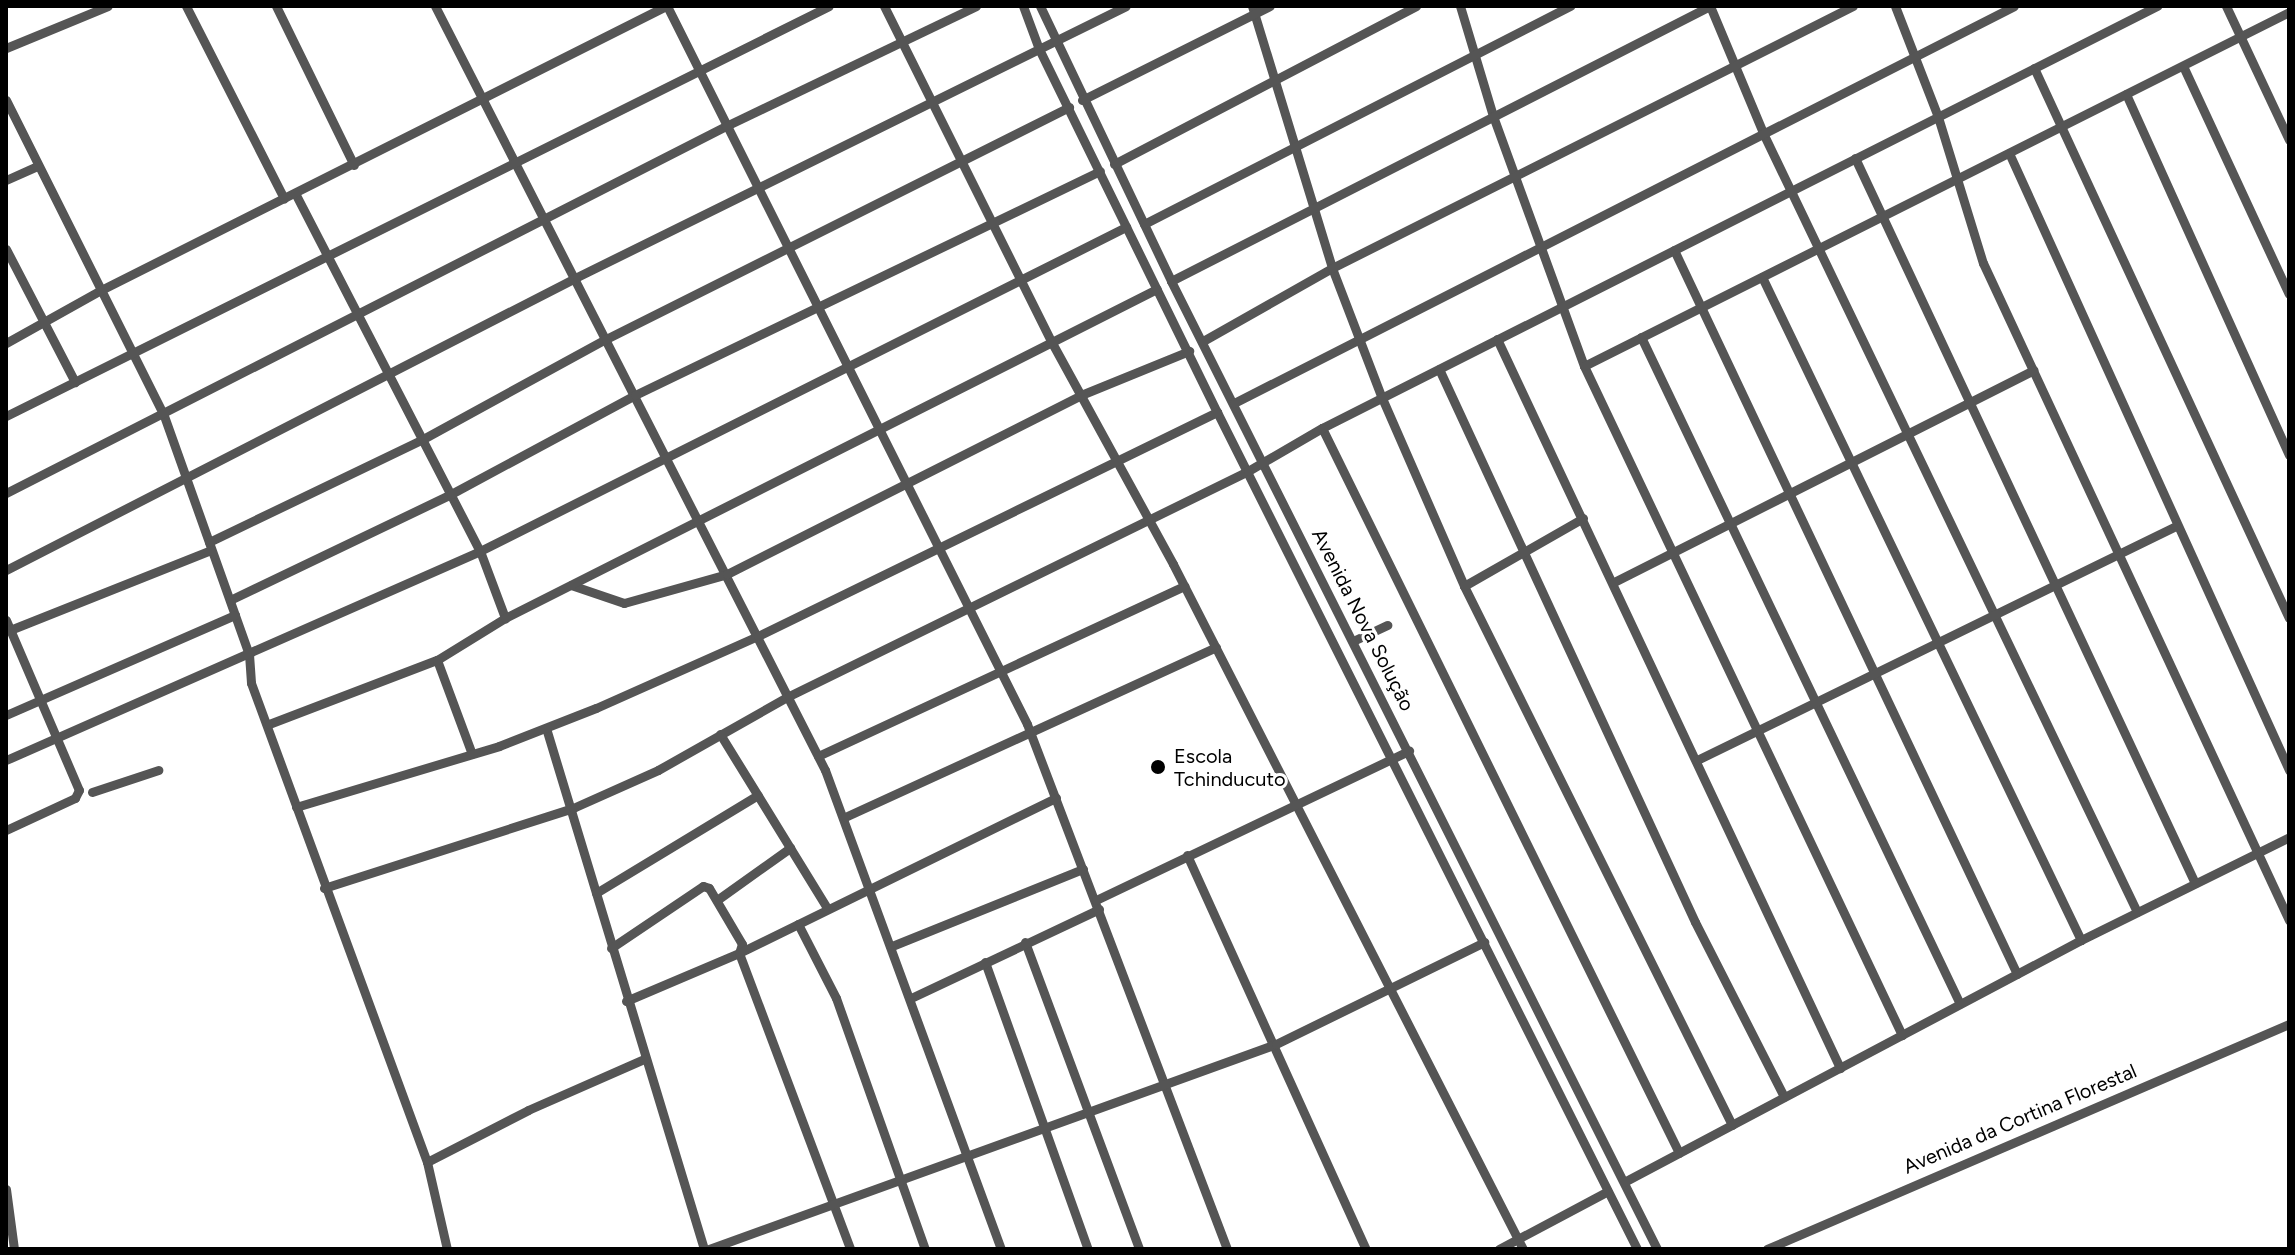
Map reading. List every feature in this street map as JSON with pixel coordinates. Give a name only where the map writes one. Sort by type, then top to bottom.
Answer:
[{"type":"street","points":[[6,48],[108,6]]},
{"type":"street","points":[[186,6],[284,198]]},
{"type":"street","points":[[276,6],[354,165]]},
{"type":"street","points":[[435,6],[577,277],[818,756],[845,817],[1001,1249]]},
{"type":"street","points":[[6,343],[101,290],[666,6],[879,428],[943,547],[1030,730],[1227,1249]]},
{"type":"street","points":[[6,416],[698,68],[829,6]]},
{"type":"street","points":[[884,6],[1051,341],[1216,647],[1523,1249]]},
{"type":"street","points":[[6,493],[726,126],[976,6]]},
{"type":"street","name":"Avenida Nova Solução","points":[[1023,6],[1039,49],[1217,412],[1637,1249]]},
{"type":"street","name":"Avenida Nova Solução","points":[[1040,6],[1053,42],[1171,281],[1657,1249]]},
{"type":"street","points":[[6,570],[391,376],[577,277],[932,105],[1126,6]]},
{"type":"street","points":[[1082,100],[1253,10],[1270,6]]},
{"type":"street","points":[[1114,164],[1416,6]]},
{"type":"street","points":[[1460,6],[1493,116],[1584,366],[1902,1035]]},
{"type":"street","points":[[1144,224],[1570,6]]},
{"type":"street","points":[[1171,281],[1710,6],[1763,133],[1821,247],[2137,912]]},
{"type":"street","points":[[1203,341],[1332,268],[1853,6]]},
{"type":"street","points":[[1895,6],[1938,117],[1983,263],[2289,920]]},
{"type":"street","points":[[1234,403],[2014,6]]},
{"type":"street","points":[[2132,6],[2137,16]]},
{"type":"street","points":[[324,888],[573,808],[658,770],[789,696],[972,609],[1248,471],[1322,428],[2157,6]]},
{"type":"street","points":[[2226,6],[2289,140]]},
{"type":"street","points":[[1253,10],[1298,145],[1332,268],[1382,398],[1464,586],[1732,1125]]},
{"type":"street","points":[[1584,366],[2289,12]]},
{"type":"street","points":[[2183,66],[2289,294]]},
{"type":"street","points":[[2034,68],[2289,618]]},
{"type":"street","points":[[2126,94],[2289,455]]},
{"type":"street","points":[[6,100],[101,290],[137,351],[188,478],[249,654],[251,683],[269,724],[324,888],[427,1162],[447,1249]]},
{"type":"street","points":[[10,630],[210,546],[423,439],[606,339],[962,164],[1069,107]]},
{"type":"street","points":[[2009,153],[2289,770]]},
{"type":"street","points":[[1855,158],[2195,883]]},
{"type":"street","points":[[6,180],[37,166]]},
{"type":"street","points":[[230,600],[451,494],[635,395],[1100,171]]},
{"type":"street","points":[[295,193],[329,253],[480,551],[505,618]]},
{"type":"street","points":[[6,760],[480,551],[1126,227]]},
{"type":"street","points":[[6,249],[75,382]]},
{"type":"street","points":[[1674,250],[2017,974]]},
{"type":"street","points":[[1762,277],[2081,940]]},
{"type":"street","points":[[269,724],[437,660],[505,618],[1157,289]]},
{"type":"street","points":[[1641,337],[1960,1004]]},
{"type":"street","points":[[1497,339],[1614,582],[1840,1068]]},
{"type":"street","points":[[571,585],[624,603],[727,574],[1081,395],[1189,351]]},
{"type":"street","points":[[1439,369],[1695,922],[1784,1097]]},
{"type":"street","points":[[1614,582],[2033,370]]},
{"type":"street","points":[[296,807],[472,754],[546,728],[758,636],[1217,412]]},
{"type":"street","points":[[1322,428],[1679,1153]]},
{"type":"street","points":[[1464,586],[1583,518]]},
{"type":"street","points":[[1697,760],[1995,614],[2054,581],[2176,526]]},
{"type":"street","points":[[818,756],[1001,668],[1184,586]]},
{"type":"street","points":[[6,715],[235,615]]},
{"type":"street","points":[[6,620],[39,701],[78,782],[75,798],[6,830]]},
{"type":"street","points":[[1353,641],[1388,625]]},
{"type":"street","points":[[845,817],[1216,647]]},
{"type":"street","points":[[437,660],[472,754]]},
{"type":"street","points":[[546,728],[573,808],[626,1001],[706,1249],[835,1205],[967,1152],[1091,1113],[1276,1044],[1484,942]]},
{"type":"street","points":[[720,734],[827,908]]},
{"type":"street","points":[[911,998],[1025,942],[1187,855],[1409,751]]},
{"type":"street","points":[[92,792],[158,770]]},
{"type":"street","points":[[596,893],[758,795]]},
{"type":"street","points":[[626,1001],[739,953],[870,885],[1056,798]]},
{"type":"street","points":[[1624,1182],[2081,940],[2289,837]]},
{"type":"street","points":[[717,900],[790,848]]},
{"type":"street","points":[[1187,855],[1276,1044],[1366,1249]]},
{"type":"street","points":[[892,946],[1083,869]]},
{"type":"street","points":[[611,948],[703,886],[717,900],[742,944],[739,953],[850,1249]]},
{"type":"street","points":[[798,924],[836,998],[903,1177],[925,1249]]},
{"type":"street","points":[[1025,942],[1139,1249]]},
{"type":"street","points":[[985,962],[1088,1249]]},
{"type":"street","name":"Avenida da Cortina Florestal","points":[[1767,1249],[2289,1024]]},
{"type":"street","points":[[427,1162],[528,1110],[644,1059]]},
{"type":"street","points":[[6,1189],[14,1249]]},
{"type":"street","points":[[1499,1249],[1608,1191]]},
{"type":"place","name":"Escola Tchinducuto","points":[[1158,767]]}]
